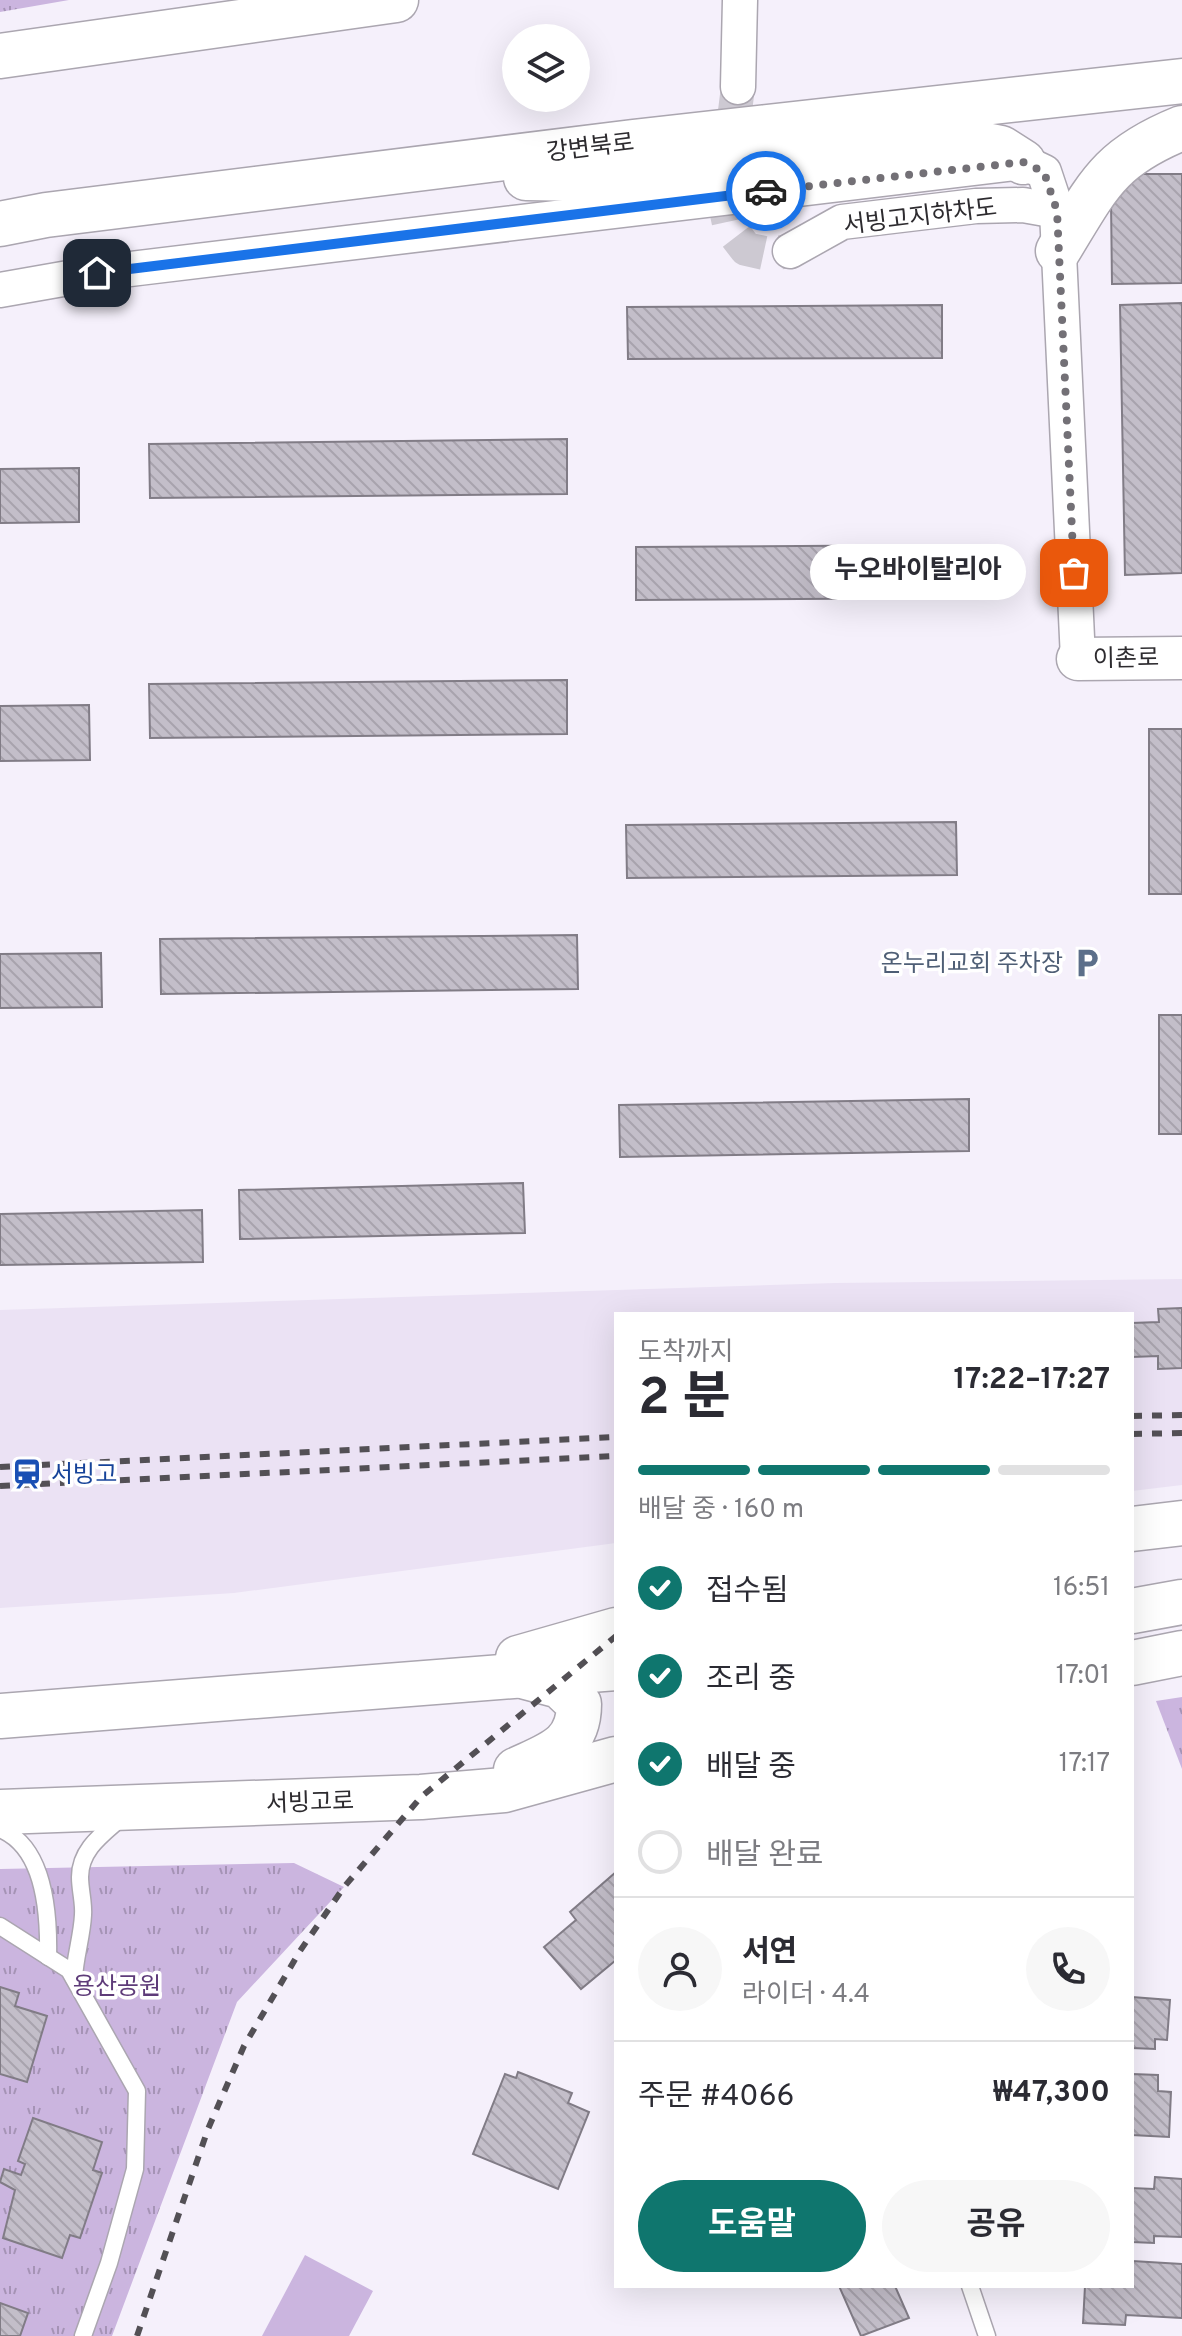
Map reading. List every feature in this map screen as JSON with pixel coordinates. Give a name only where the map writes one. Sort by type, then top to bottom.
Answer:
[{"type":"main road","points":[[0,56],[396,0]]},
{"type":"main road","name":"강변북로","points":[[0,224],[364,175],[1182,81]]},
{"type":"main road","points":[[1058,231],[1105,175],[1145,143],[1182,128]]},
{"type":"main road","points":[[364,175],[647,180],[966,141],[1001,148],[1023,162]]},
{"type":"main road","points":[[1134,1529],[1182,1523]]},
{"type":"main road","points":[[1134,1611],[1182,1602]]},
{"type":"main road","points":[[439,1680],[614,1631]]},
{"type":"main road","points":[[0,1716],[614,1668]]},
{"type":"main road","points":[[464,1793],[559,1750],[579,1726],[579,1704],[560,1686],[520,1675]]},
{"type":"main road","name":"서빙고로","points":[[0,1812],[504,1790],[614,1760]]},
{"type":"street","points":[[738,87],[740,0]]},
{"type":"street","points":[[0,290],[97,273],[1023,162]]},
{"type":"street","name":"이촌로","points":[[1023,162],[1044,172],[1058,231],[1078,659],[1182,658]]},
{"type":"street","name":"서빙고지하차도","points":[[790,251],[842,222],[976,206],[1023,205],[1058,231]]},
{"type":"lane","points":[[74,1978],[76,1943],[83,1917],[80,1874],[84,1858],[97,1837],[133,1808]]},
{"type":"lane","points":[[0,1829],[9,1833],[34,1863],[49,1926],[48,1957]]},
{"type":"lane","points":[[0,1926],[69,1970],[137,2091],[135,2169],[109,2263],[83,2336]]},
{"type":"lane","points":[[971,2288],[987,2336]]},
{"type":"shaded area","points":[[1182,1279],[1182,1485],[1134,1491],[1134,1312],[614,1312],[614,1543],[234,1593],[0,1608],[0,1310],[835,1283]]},
{"type":"green space","points":[[0,0],[69,0],[0,12]]},
{"type":"green space","points":[[1182,1697],[1182,1769],[1156,1701]]},
{"type":"green space","name":"용산공원","points":[[294,1863],[344,1887],[237,2002],[112,2336],[0,2336],[0,1869]]},
{"type":"green space","points":[[305,2255],[373,2291],[349,2336],[262,2336]]},
{"type":"building","points":[[1131,174],[1182,174],[1182,283],[1112,284],[1111,202]]},
{"type":"building","points":[[1182,303],[1182,573],[1125,575],[1120,305]]},
{"type":"building","points":[[942,305],[942,358],[628,359],[627,307]]},
{"type":"building","points":[[567,439],[567,494],[150,498],[149,444]]},
{"type":"building","points":[[79,468],[79,522],[0,523],[0,469]]},
{"type":"building","points":[[950,545],[951,598],[636,600],[636,547]]},
{"type":"building","points":[[567,680],[567,734],[150,738],[149,684]]},
{"type":"building","points":[[89,705],[90,760],[0,761],[0,706]]},
{"type":"building","points":[[1149,729],[1182,729],[1182,894],[1149,894]]},
{"type":"building","points":[[956,822],[957,875],[627,878],[626,825]]},
{"type":"building","points":[[577,935],[578,989],[161,994],[160,939]]},
{"type":"building","points":[[101,953],[102,1007],[0,1008],[0,954]]},
{"type":"building","points":[[1159,1015],[1182,1015],[1182,1134],[1159,1134]]},
{"type":"building","points":[[969,1099],[969,1151],[620,1157],[619,1105]]},
{"type":"building","points":[[523,1183],[525,1233],[240,1239],[239,1190]]},
{"type":"building","points":[[202,1210],[203,1262],[0,1265],[0,1214]]},
{"type":"building","points":[[1182,1308],[1182,1368],[1158,1369],[1158,1356],[1134,1357],[1134,1323],[1159,1322],[1158,1309]]},
{"type":"building","points":[[614,1874],[614,1962],[581,1989],[544,1947],[576,1920],[570,1912]]},
{"type":"building","points":[[0,1987],[19,1993],[15,2006],[47,2016],[27,2082],[0,2074]]},
{"type":"building","points":[[1134,1997],[1170,2000],[1167,2040],[1155,2039],[1155,2049],[1134,2048]]},
{"type":"building","points":[[518,2072],[572,2093],[568,2103],[589,2112],[558,2189],[473,2154],[505,2074],[516,2078]]},
{"type":"building","points":[[1134,2074],[1158,2075],[1158,2091],[1171,2092],[1169,2137],[1134,2135]]},
{"type":"building","points":[[33,2118],[102,2142],[93,2170],[102,2173],[80,2238],[70,2235],[62,2258],[3,2238],[15,2190],[0,2182],[4,2169],[21,2175],[25,2164],[18,2161]]},
{"type":"building","points":[[1155,2177],[1182,2179],[1182,2237],[1154,2236],[1154,2243],[1134,2242],[1134,2188],[1154,2189]]},
{"type":"building","points":[[1134,2261],[1182,2264],[1182,2318],[1126,2315],[1125,2325],[1083,2323],[1085,2288],[1134,2288]]},
{"type":"building","points":[[840,2288],[896,2288],[909,2318],[861,2336]]},
{"type":"building","points":[[0,2303],[28,2313],[20,2336],[0,2336]]},
{"type":"tunnel","points":[[738,87],[724,200],[730,228],[746,249],[769,254],[790,251]]},
{"type":"railway","points":[[1134,1416],[1182,1415]]},
{"type":"railway","points":[[1134,1434],[1182,1433]]},
{"type":"railway","points":[[0,1467],[614,1437]]},
{"type":"railway","points":[[0,1486],[614,1456]]},
{"type":"railway","points":[[137,2336],[208,2129],[244,2046],[300,1951],[344,1887],[421,1797],[614,1638]]},
{"type":"way so far","points":[[766,191],[1023,162],[1044,172],[1057,211],[1074,573]]},
{"type":"place","name":"누오바이탈리아","points":[[1074,573]]},
{"type":"place","name":"온누리교회 주차장","points":[[1087,963]]},
{"type":"place","name":"서빙고","points":[[27,1474]]},
{"type":"route","points":[[97,273],[766,191]]}]
